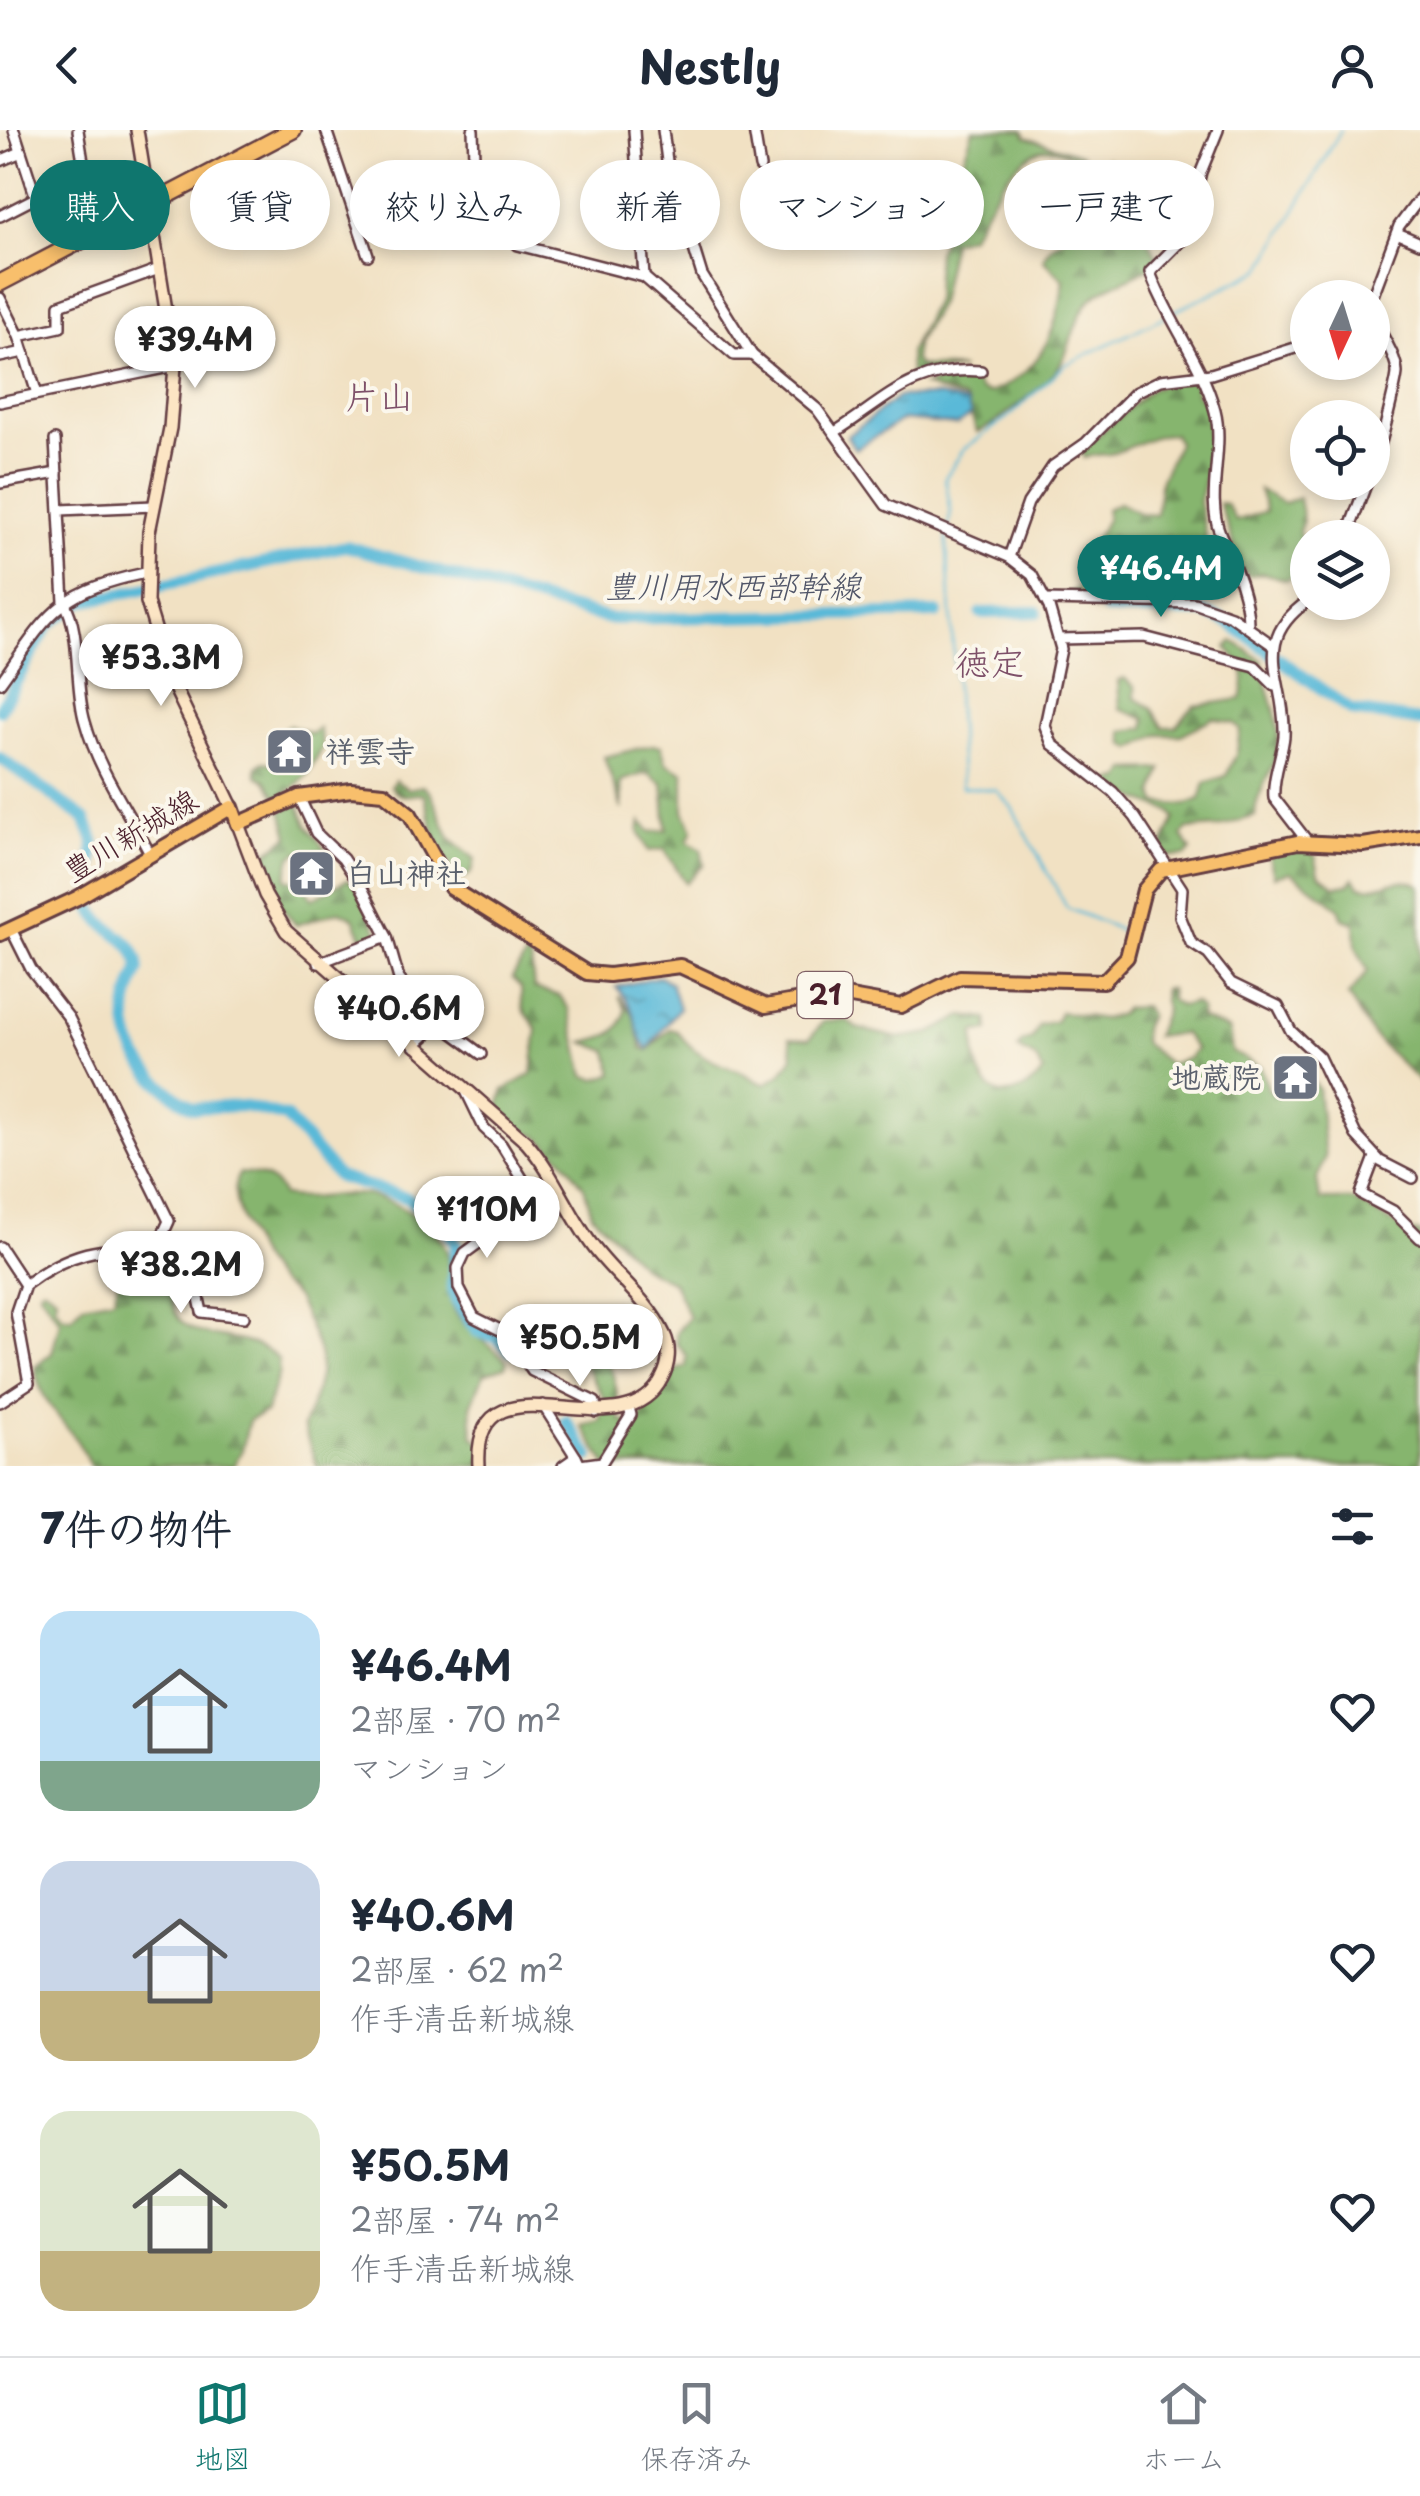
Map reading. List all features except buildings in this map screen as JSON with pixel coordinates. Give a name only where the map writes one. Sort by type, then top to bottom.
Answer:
[{"type":"highway","points":[[170,196],[293,130]]},
{"type":"highway","points":[[0,283],[65,250]]},
{"type":"main road","points":[[137,130],[142,160]]},
{"type":"main road","points":[[156,250],[175,366],[170,428],[145,575],[146,594],[159,650],[232,807]]},
{"type":"main road","name":"豊川新城線","points":[[5,932],[77,898],[232,807],[238,824],[299,798],[370,790],[395,798],[410,814],[451,888],[587,973],[609,975],[680,966],[766,1006],[834,994],[901,1006],[960,976],[1104,981],[1131,950],[1150,878],[1170,866]]},
{"type":"main road","points":[[238,824],[276,916],[318,963],[540,1158],[589,1242],[636,1292],[664,1332],[668,1349],[665,1372],[650,1395],[629,1408],[596,1412],[525,1404],[493,1416],[482,1432],[479,1466]]},
{"type":"main road","points":[[1170,866],[1308,842],[1356,845],[1420,836]]},
{"type":"street","points":[[14,130],[30,181]]},
{"type":"street","points":[[78,130],[83,160]]},
{"type":"street","points":[[326,130],[368,255]]},
{"type":"street","points":[[473,130],[474,158],[490,213],[518,245],[644,277],[734,355],[752,355]]},
{"type":"street","points":[[634,130],[644,277]]},
{"type":"street","points":[[663,130],[666,161],[702,275],[752,355],[809,400],[886,505],[1010,557],[1026,568],[1046,600],[1060,639],[1061,661],[1047,716],[1047,735],[1062,753],[1126,804],[1170,866],[1182,889],[1180,916],[1191,943],[1208,954],[1231,983],[1278,1006],[1292,1031],[1319,1058],[1356,1135],[1375,1157],[1413,1178]]},
{"type":"street","points":[[754,130],[759,160]]},
{"type":"street","points":[[1218,130],[1201,172],[1184,241],[1150,272],[1203,376],[1218,427],[1215,506],[1248,627]]},
{"type":"street","points":[[0,161],[20,152]]},
{"type":"street","points":[[1379,280],[1396,232],[1420,198]]},
{"type":"street","points":[[0,216],[30,201]]},
{"type":"street","points":[[1396,232],[1420,242]]},
{"type":"street","points":[[19,336],[60,327],[60,305],[159,269]]},
{"type":"street","points":[[0,298],[19,336],[37,394]]},
{"type":"street","points":[[1010,557],[1028,503],[1052,466],[1086,443],[1145,386],[1178,376],[1203,376],[1290,349]]},
{"type":"street","points":[[0,357],[24,352]]},
{"type":"street","points":[[1389,400],[1397,372],[1390,356]]},
{"type":"street","points":[[0,402],[175,366]]},
{"type":"street","points":[[835,432],[892,390],[944,374],[981,371]]},
{"type":"street","points":[[55,440],[65,603],[72,616],[85,724],[110,781],[150,854]]},
{"type":"street","points":[[0,483],[58,473]]},
{"type":"street","points":[[60,510],[154,506]]},
{"type":"street","points":[[0,683],[34,630],[65,603],[145,575]]},
{"type":"street","points":[[1046,600],[1194,603],[1248,627],[1273,652]]},
{"type":"street","points":[[1290,616],[1273,652],[1284,731],[1274,798],[1308,842]]},
{"type":"street","points":[[1060,639],[1144,637],[1255,666],[1278,687]]},
{"type":"street","points":[[78,672],[159,650]]},
{"type":"street","points":[[299,798],[316,833],[353,872],[387,937],[396,973],[436,1023],[446,1024],[481,1054]]},
{"type":"street","points":[[5,932],[69,1018],[168,1220],[151,1260]]},
{"type":"street","points":[[318,963],[387,937]]},
{"type":"street","points":[[414,1046],[436,1023]]},
{"type":"street","points":[[466,1091],[484,1128],[507,1152],[536,1201],[466,1254],[458,1268],[459,1288],[474,1317],[510,1336],[532,1371],[595,1402],[596,1412]]},
{"type":"street","points":[[1375,1157],[1361,1194],[1393,1211],[1420,1238]]},
{"type":"street","points":[[0,1402],[29,1383],[16,1312],[25,1286],[96,1250],[126,1247],[151,1260],[192,1266],[202,1312],[244,1317]]},
{"type":"street","points":[[0,1248],[25,1286]]},
{"type":"street","points":[[543,1405],[580,1464],[602,1462],[632,1415],[629,1408]]},
{"type":"street","points":[[563,1466],[576,1457]]},
{"type":"green space","points":[[973,130],[1023,130],[1026,137],[1082,155],[1079,159],[1045,149],[1024,160],[1004,160],[1004,181],[984,213],[984,160],[963,160]]},
{"type":"green space","points":[[950,250],[939,303],[916,344],[914,360],[920,366],[962,369],[910,376],[909,353],[935,300],[937,252]]},
{"type":"green space","points":[[1154,250],[1158,259],[1093,297],[1081,313],[1057,370],[1019,405],[977,432],[966,400],[924,386],[952,377],[971,377],[980,390],[989,393],[1022,375],[1034,363],[1051,334],[1064,280],[1043,259],[1046,253]]},
{"type":"green space","points":[[1185,379],[1196,384],[1196,394],[1206,401],[1210,457],[1199,502],[1206,536],[1196,569],[1181,589],[1168,595],[1067,598],[1065,595],[1080,586],[1108,581],[1110,573],[1090,547],[1107,520],[1106,509],[1119,503],[1141,514],[1156,515],[1161,479],[1178,443],[1174,434],[1109,454],[1084,458],[1081,450],[1152,388]]},
{"type":"green space","points":[[1259,490],[1284,503],[1299,500],[1303,520],[1290,520],[1287,580],[1263,573],[1248,576],[1219,503],[1226,504],[1236,521],[1266,511]]},
{"type":"green space","points":[[1233,641],[1262,660],[1277,721],[1274,763],[1258,798],[1255,816],[1219,827],[1187,829],[1182,836],[1191,850],[1187,856],[1170,857],[1162,848],[1175,818],[1170,811],[1105,782],[1122,779],[1127,770],[1162,769],[1154,794],[1157,803],[1185,805],[1200,799],[1205,783],[1226,776],[1237,752],[1240,730],[1234,723],[1213,718],[1181,735],[1158,735],[1132,749],[1125,744],[1123,731],[1145,728],[1146,719],[1120,709],[1118,681],[1124,678],[1135,687],[1135,698],[1152,708],[1163,727],[1175,727],[1194,706],[1241,699],[1244,674],[1227,647]]},
{"type":"green space","points":[[290,725],[311,734],[319,728],[323,747],[308,774],[279,801],[266,780],[257,776],[257,766],[263,762],[296,767],[300,757],[296,740],[288,737],[284,728]]},
{"type":"green space","points":[[661,746],[666,763],[684,773],[684,811],[693,830],[688,841],[701,849],[704,864],[686,883],[664,849],[649,851],[639,832],[641,821],[650,832],[667,830],[663,784],[647,773],[621,781],[622,809],[604,757]]},
{"type":"green space","points":[[395,780],[408,789],[423,786],[430,792],[450,838],[475,859],[472,872],[463,879],[439,852],[424,794],[398,793],[391,786]]},
{"type":"green space","points":[[298,803],[307,825],[326,851],[299,852],[291,857],[286,879],[303,883],[312,899],[348,879],[359,889],[379,934],[362,937],[354,918],[339,911],[296,925],[275,899],[264,855],[289,836],[282,810]]},
{"type":"green space","points":[[1298,848],[1315,855],[1319,874],[1335,886],[1349,884],[1354,878],[1359,886],[1367,887],[1405,881],[1420,885],[1420,1082],[1374,1037],[1348,996],[1368,971],[1356,947],[1355,923],[1343,919],[1339,908],[1291,872],[1274,876],[1269,856]]},
{"type":"green space","points":[[526,956],[531,960],[534,988],[560,996],[569,1009],[585,1076],[597,1079],[613,1074],[608,1051],[584,1042],[606,1036],[620,1025],[626,1010],[619,996],[634,1015],[642,1048],[648,1050],[670,1029],[677,1031],[703,1056],[765,1084],[781,1074],[793,1057],[790,1038],[809,1039],[824,1021],[847,1020],[856,1028],[898,1038],[930,1033],[963,1016],[988,1019],[989,1031],[975,1032],[975,1051],[983,1080],[1002,1094],[1028,1086],[1044,1072],[1035,1058],[1018,1048],[1032,1039],[1039,1025],[1056,1021],[1060,1012],[1103,1019],[1120,1014],[1125,1008],[1144,1007],[1149,1015],[1143,1028],[1143,1042],[1169,1064],[1189,1058],[1196,1049],[1183,1033],[1155,1037],[1165,1010],[1163,989],[1170,989],[1171,1000],[1179,1006],[1194,1003],[1201,1009],[1200,1018],[1229,1030],[1232,1052],[1261,1067],[1269,1091],[1307,1090],[1313,1082],[1318,1089],[1325,1157],[1317,1179],[1320,1200],[1352,1200],[1407,1231],[1420,1233],[1420,1466],[607,1466],[582,1426],[600,1421],[605,1399],[567,1336],[573,1326],[604,1357],[613,1377],[620,1420],[635,1425],[670,1373],[686,1366],[687,1356],[676,1343],[676,1333],[689,1317],[673,1282],[644,1268],[592,1214],[584,1187],[564,1160],[539,1137],[507,1122],[498,1109],[504,1090],[532,1074],[537,1029],[523,1007],[521,987],[512,978]]},
{"type":"green space","points":[[240,1173],[265,1178],[283,1196],[357,1194],[378,1198],[402,1208],[436,1233],[447,1253],[453,1307],[470,1330],[507,1361],[505,1367],[484,1374],[471,1406],[473,1436],[485,1446],[492,1466],[317,1466],[303,1426],[317,1384],[319,1353],[295,1297],[268,1270],[244,1227],[235,1196]]},
{"type":"green space","points":[[144,1274],[167,1280],[175,1313],[186,1326],[253,1344],[278,1359],[279,1372],[266,1412],[249,1420],[242,1450],[233,1466],[90,1466],[43,1395],[35,1367],[52,1353],[60,1321],[39,1291],[43,1287],[56,1296],[55,1306],[63,1316],[72,1317],[83,1304],[114,1298],[119,1278]]},
{"type":"water","points":[[939,396],[967,403],[971,415],[957,425],[902,420],[855,449],[847,436],[898,397]]},
{"type":"water","points":[[660,976],[671,983],[679,1008],[648,1049],[629,1004],[616,987]]},
{"type":"waterway","points":[[1173,312],[1262,269],[1341,130]]},
{"type":"waterway","points":[[948,528],[951,511],[945,478],[964,449],[1012,414],[1065,365],[1166,316]]},
{"type":"waterway","points":[[946,536],[962,787],[996,790],[1011,806],[1067,908],[1125,932]]},
{"type":"waterway","name":"豊川用水西部幹線","points":[[0,710],[49,624],[82,602],[346,546],[609,619],[937,613]]},
{"type":"waterway","name":"豊川用水西部幹線","points":[[1107,610],[1203,612],[1228,622],[1352,711],[1420,721]]},
{"type":"waterway","name":"豊川用水西部幹線","points":[[981,613],[1037,612]]},
{"type":"waterway","points":[[0,758],[85,819],[94,841],[91,877]]},
{"type":"waterway","points":[[90,902],[94,913],[132,948],[137,958],[139,970],[130,992],[128,1032],[134,1049],[157,1081],[193,1108],[243,1106],[286,1117],[338,1177],[407,1198],[445,1225],[456,1244],[452,1286],[456,1301],[476,1331],[497,1338],[511,1351]]},
{"type":"waterway","points":[[566,1421],[589,1456]]},
{"type":"place","name":"祥雲寺","points":[[290,752]]},
{"type":"place","name":"白山神社","points":[[311,874]]},
{"type":"place","name":"地蔵院","points":[[1296,1078]]},
{"type":"district","name":"片山","points":[[379,397]]},
{"type":"district","name":"徳定","points":[[990,663]]}]
